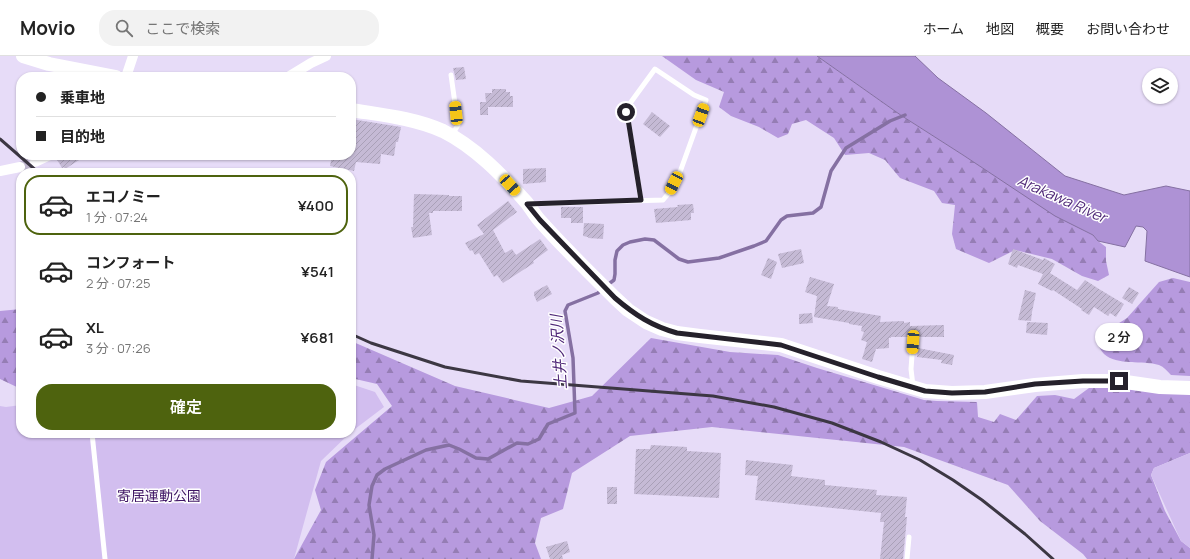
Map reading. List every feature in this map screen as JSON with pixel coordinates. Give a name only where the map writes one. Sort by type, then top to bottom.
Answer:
[{"type":"street","points":[[23,56],[49,64],[90,72]]},
{"type":"street","points":[[128,72],[133,56]]},
{"type":"street","points":[[296,72],[326,56]]},
{"type":"street","points":[[356,111],[417,121],[443,131],[471,149],[491,166],[540,220],[615,298],[628,310],[646,322],[662,329],[677,333],[781,345],[925,391],[952,393],[985,392],[1035,384],[1090,381],[1119,381],[1160,387],[1190,388]]},
{"type":"street","points":[[34,162],[39,160]]},
{"type":"street","points":[[0,171],[20,167]]},
{"type":"lane","points":[[527,204],[663,200],[680,172],[706,100],[655,70],[631,102],[626,112],[641,200]]},
{"type":"lane","points":[[451,75],[458,125],[451,136]]},
{"type":"lane","points":[[913,342],[911,369],[913,387]]},
{"type":"lane","points":[[93,438],[105,559]]},
{"type":"lane","points":[[907,559],[909,537]]},
{"type":"green space","points":[[662,56],[817,56],[902,116],[1055,215],[1093,235],[1106,247],[1106,261],[1109,275],[1098,281],[1082,276],[1052,259],[1015,250],[989,263],[956,249],[952,234],[955,205],[942,203],[934,191],[900,178],[885,160],[869,153],[845,155],[834,138],[806,120],[792,124],[788,134],[778,138],[759,127],[731,116],[719,107],[724,92],[696,80]]},
{"type":"green space","points":[[1173,278],[1190,282],[1190,376],[1171,375],[1159,365],[1116,360],[1109,358],[1104,354],[1098,344],[1105,332],[1127,318],[1159,282]]},
{"type":"green space","points":[[16,309],[16,387],[0,379],[0,311]]},
{"type":"green space","points":[[651,338],[730,352],[778,355],[924,400],[977,402],[978,417],[994,422],[1000,414],[1016,420],[1037,396],[1055,395],[1074,399],[1089,388],[1104,387],[1173,394],[1190,394],[1190,453],[1154,468],[1151,475],[1165,511],[1181,541],[1190,548],[1190,559],[1087,559],[1083,554],[1040,521],[1008,485],[904,447],[712,427],[630,436],[572,473],[563,509],[541,518],[535,543],[541,559],[294,559],[321,510],[315,490],[326,462],[392,406],[377,384],[356,379],[356,343],[455,386],[549,408],[592,396]]},
{"type":"green space","points":[[356,386],[375,392],[384,407],[356,428]]},
{"type":"green space","name":"寄居運動公園","points":[[0,406],[16,406],[16,438],[345,438],[321,461],[294,559],[0,559]]},
{"type":"green space","points":[[1190,453],[1190,548],[1181,541],[1151,475],[1154,468]]},
{"type":"water","name":"Arakawa River","points":[[817,56],[915,56],[938,78],[986,113],[1065,176],[1124,195],[1166,186],[1190,191],[1190,277],[1145,261],[1147,231],[1143,227],[1136,226],[1125,247],[1098,241],[1093,235],[1055,216],[902,116]]},
{"type":"building","points":[[464,67],[466,79],[456,80],[453,68]]},
{"type":"building","points":[[492,89],[506,89],[506,92],[510,92],[510,96],[513,96],[513,107],[488,107],[488,115],[480,115],[480,102],[486,102],[485,93],[492,93]]},
{"type":"building","points":[[652,112],[670,126],[660,137],[643,124]]},
{"type":"building","points":[[356,120],[401,127],[398,142],[396,142],[394,156],[381,154],[380,164],[356,162],[355,168],[340,168],[330,166],[331,160],[356,160]]},
{"type":"building","points":[[57,160],[79,160],[67,168],[62,168]]},
{"type":"building","points":[[546,168],[546,182],[523,184],[523,169]]},
{"type":"building","points":[[414,194],[462,196],[462,211],[433,211],[433,213],[429,213],[432,235],[413,238],[411,227],[413,227]]},
{"type":"building","points":[[508,201],[517,212],[493,230],[505,253],[512,249],[516,255],[540,239],[548,250],[533,261],[534,263],[503,283],[497,275],[494,277],[479,253],[475,255],[472,250],[470,251],[465,243],[484,234],[477,225]]},
{"type":"building","points":[[693,204],[694,213],[691,213],[691,220],[656,223],[654,209]]},
{"type":"building","points":[[561,207],[583,207],[583,223],[571,223],[571,218],[561,218]]},
{"type":"building","points":[[584,223],[604,224],[603,239],[588,238],[583,236]]},
{"type":"building","points":[[801,249],[804,263],[782,268],[778,254]]},
{"type":"building","points":[[1013,249],[1043,260],[1044,258],[1055,264],[1050,273],[1077,290],[1085,280],[1124,304],[1116,317],[1110,313],[1108,316],[1094,307],[1089,315],[1053,290],[1052,291],[1038,284],[1043,274],[1018,265],[1017,268],[1008,264]]},
{"type":"building","points":[[768,258],[777,262],[771,279],[761,275]]},
{"type":"building","points":[[810,277],[834,284],[827,306],[881,316],[880,322],[904,321],[904,323],[910,322],[910,326],[944,325],[944,337],[891,337],[889,338],[889,348],[876,349],[872,362],[862,359],[867,342],[861,340],[864,332],[861,331],[862,326],[814,317],[817,296],[805,292]]},
{"type":"building","points":[[547,285],[552,294],[537,302],[534,292]]},
{"type":"building","points":[[1129,287],[1139,293],[1132,304],[1122,298]]},
{"type":"building","points":[[1025,290],[1036,293],[1031,321],[1018,320]]},
{"type":"building","points":[[812,313],[813,323],[799,324],[799,314]]},
{"type":"building","points":[[1027,322],[1048,323],[1047,335],[1026,333]]},
{"type":"building","points":[[918,348],[954,355],[952,365],[941,363],[942,360],[917,357]]},
{"type":"building","points":[[651,445],[687,447],[687,451],[721,453],[719,498],[634,494],[636,449],[650,449]]},
{"type":"building","points":[[746,460],[793,465],[791,476],[825,480],[825,485],[877,490],[876,495],[907,497],[905,517],[907,517],[903,559],[880,559],[884,522],[880,522],[881,513],[755,500],[758,476],[745,475]]},
{"type":"building","points":[[607,487],[617,487],[617,504],[607,504]]},
{"type":"building","points":[[567,541],[570,552],[562,555],[563,559],[550,559],[546,547]]},
{"type":"waterway","name":"土井ノ沢川","points":[[606,286],[614,280],[617,251],[623,245],[630,242],[645,239],[654,240],[679,259],[688,262],[719,258],[766,241],[781,220],[787,216],[813,213],[821,207],[831,171],[846,148],[890,121],[905,115]]},
{"type":"waterway","name":"土井ノ沢川","points":[[372,559],[374,535],[369,505],[372,486],[377,475],[385,469],[426,450],[449,445],[476,458],[488,459],[517,443],[528,444],[539,439],[548,424],[575,413],[573,358],[565,311],[568,305],[598,293],[601,290]]},
{"type":"tunnel","points":[[20,167],[35,162]]},
{"type":"railway","points":[[0,139],[16,153]]},
{"type":"railway","points":[[24,160],[33,168]]},
{"type":"railway","points":[[356,336],[371,343],[445,367],[521,381],[713,396],[774,407],[832,423],[881,442],[920,460],[953,480],[982,500],[1025,534],[1053,559]]},
{"type":"route","points":[[626,112],[641,200],[527,204],[540,220],[615,298],[628,310],[646,322],[662,329],[677,333],[727,340],[752,341],[781,345],[925,391],[952,393],[985,392],[1035,384],[1083,381],[1119,381]]}]
